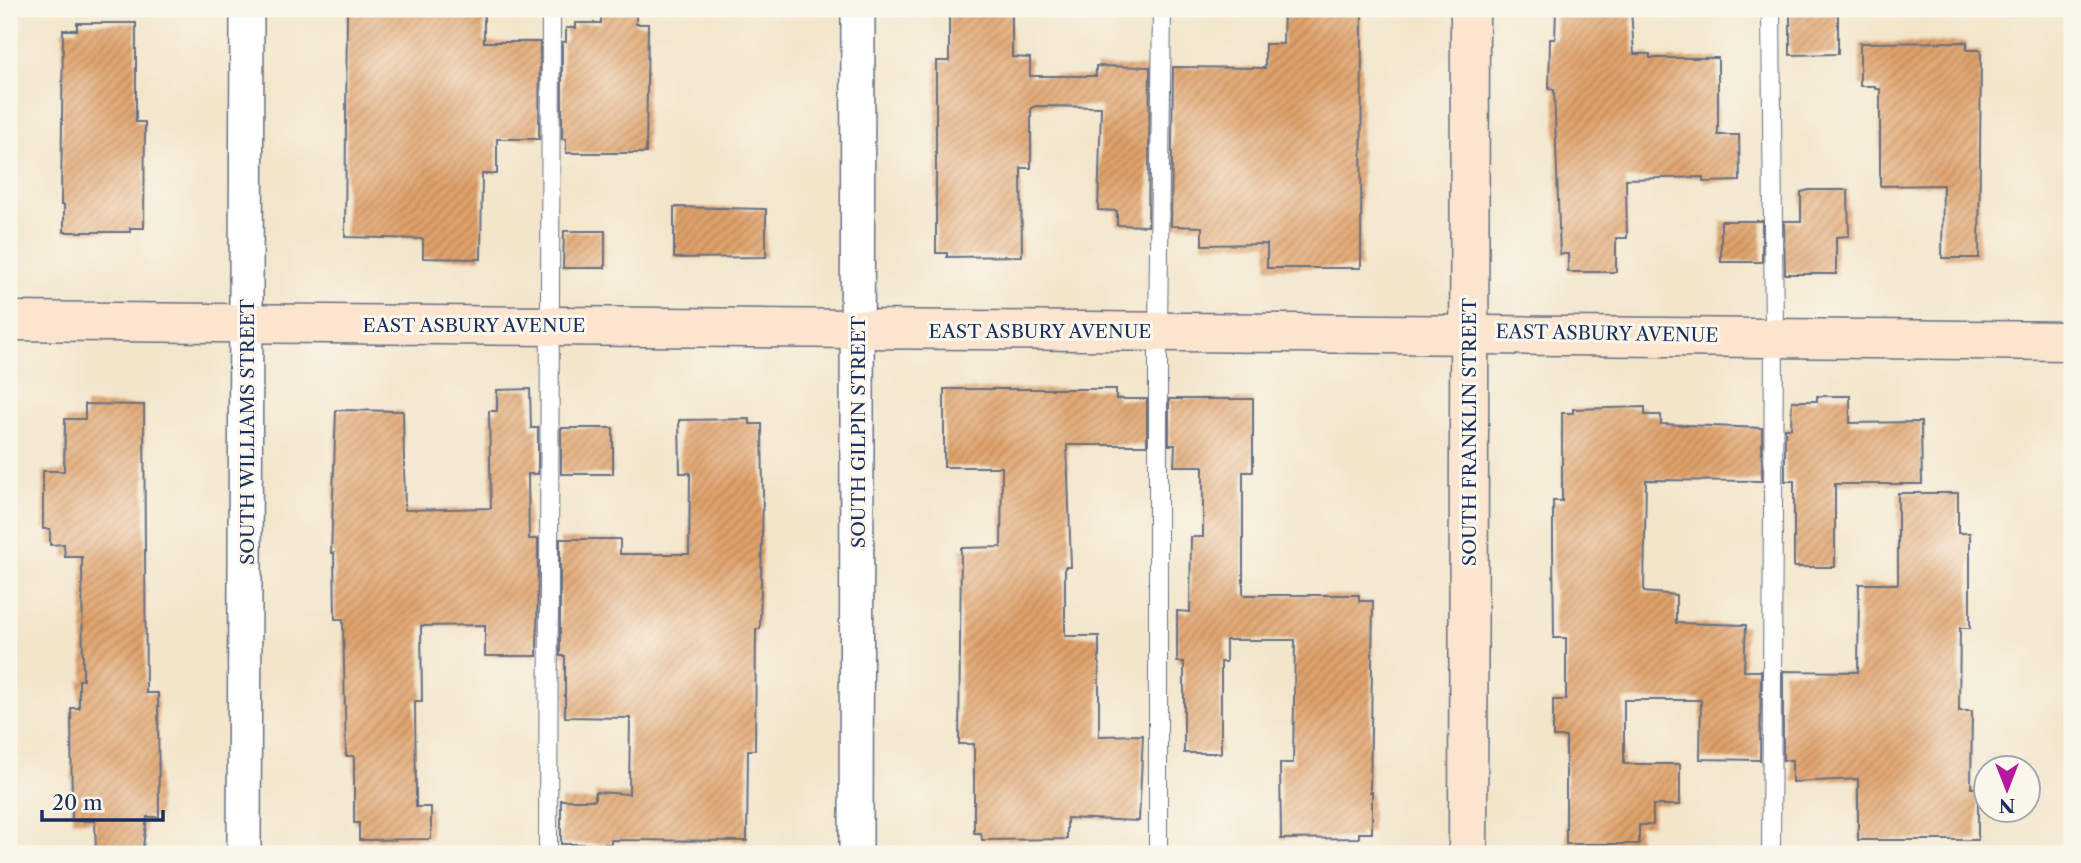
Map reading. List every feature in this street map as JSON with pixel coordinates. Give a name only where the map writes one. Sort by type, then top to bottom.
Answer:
[{"type":"street","name":"SOUTH WILLIAMS STREET","points":[[244,854],[248,323],[247,9]]},
{"type":"street","name":"SOUTH GILPIN STREET","points":[[856,854],[858,9]]},
{"type":"street","name":"SOUTH FRANKLIN STREET","points":[[1468,854],[1470,9]]},
{"type":"street","name":"EAST ASBURY AVENUE","points":[[9,321],[549,324],[858,330],[1469,332],[2072,341]]},
{"type":"lane","points":[[548,854],[551,9]]},
{"type":"lane","points":[[1158,854],[1158,331],[1162,9]]},
{"type":"lane","points":[[1771,9],[1774,335],[1771,854]]},
{"type":"building","points":[[347,9],[424,9],[424,13],[484,13],[484,42],[540,42],[539,139],[497,139],[497,174],[482,174],[481,259],[423,258],[423,239],[345,237]]},
{"type":"building","points":[[601,9],[636,9],[636,24],[648,24],[646,153],[566,153],[566,139],[562,139],[562,42],[566,42],[566,28],[576,28],[576,23],[601,23]]},
{"type":"building","points":[[949,9],[1012,9],[1012,57],[1030,58],[1030,76],[1096,76],[1096,66],[1150,67],[1148,226],[1117,225],[1117,211],[1098,210],[1101,107],[1036,106],[1031,108],[1031,168],[1021,168],[1022,256],[947,257],[947,253],[936,253],[936,61],[949,61]]},
{"type":"building","points":[[1284,9],[1362,9],[1361,268],[1267,268],[1267,244],[1202,245],[1202,227],[1171,226],[1173,67],[1265,68],[1265,44],[1283,44]]},
{"type":"building","points":[[1556,9],[1631,9],[1634,54],[1650,54],[1650,58],[1718,58],[1718,135],[1739,135],[1740,181],[1703,182],[1703,177],[1626,179],[1627,238],[1616,238],[1616,272],[1568,272],[1568,254],[1560,254],[1554,90],[1549,89],[1550,39],[1555,39]]},
{"type":"building","points":[[1790,9],[1838,9],[1838,54],[1790,55]]},
{"type":"building","points":[[77,23],[136,23],[136,122],[145,122],[144,228],[130,228],[130,232],[64,232],[64,205],[61,205],[63,30],[77,30]]},
{"type":"building","points":[[1967,42],[1967,50],[1981,50],[1979,258],[1942,258],[1943,185],[1880,186],[1880,89],[1875,89],[1875,86],[1860,86],[1860,43]]},
{"type":"building","points":[[1848,190],[1849,236],[1836,237],[1836,274],[1785,274],[1784,221],[1801,221],[1801,192]]},
{"type":"building","points":[[674,207],[766,209],[766,257],[674,258]]},
{"type":"building","points":[[1721,221],[1762,221],[1762,262],[1721,262]]},
{"type":"building","points":[[564,231],[605,231],[605,268],[563,268]]},
{"type":"building","points":[[530,389],[531,428],[538,428],[538,474],[528,474],[529,539],[538,539],[537,656],[485,656],[485,625],[421,626],[422,701],[415,701],[416,807],[431,807],[431,839],[359,840],[359,823],[354,823],[354,756],[346,756],[343,619],[335,619],[334,553],[331,553],[336,410],[403,411],[405,510],[491,508],[489,411],[497,411],[497,390]]},
{"type":"building","points":[[944,389],[1116,389],[1116,399],[1147,399],[1147,445],[1067,445],[1071,567],[1065,567],[1065,636],[1099,636],[1099,736],[1143,735],[1139,821],[1067,818],[1067,839],[982,840],[981,833],[974,833],[974,744],[959,744],[961,548],[1001,547],[1002,467],[944,467]]},
{"type":"building","points":[[1817,396],[1850,396],[1850,423],[1921,422],[1922,484],[1835,484],[1835,567],[1794,567],[1794,481],[1785,481],[1785,428],[1791,428],[1792,401],[1817,401]]},
{"type":"building","points":[[1169,399],[1253,399],[1253,472],[1243,472],[1243,595],[1359,595],[1359,601],[1373,601],[1370,792],[1372,833],[1359,833],[1359,838],[1281,839],[1280,763],[1293,763],[1295,640],[1226,640],[1226,662],[1221,662],[1221,753],[1184,753],[1184,662],[1177,662],[1177,611],[1190,612],[1191,537],[1203,537],[1203,466],[1174,466],[1175,445],[1169,445]]},
{"type":"building","points":[[85,404],[144,405],[146,693],[158,693],[159,817],[147,817],[142,854],[96,854],[95,821],[72,821],[71,708],[79,708],[79,680],[83,680],[82,557],[65,557],[64,544],[50,545],[50,529],[43,529],[43,471],[64,471],[65,419],[85,419]]},
{"type":"building","points":[[1645,407],[1645,415],[1661,415],[1661,424],[1762,428],[1762,481],[1646,480],[1644,592],[1676,595],[1676,623],[1746,625],[1744,671],[1761,671],[1760,760],[1700,759],[1701,700],[1624,700],[1624,764],[1680,764],[1680,805],[1653,805],[1653,825],[1639,825],[1639,844],[1566,844],[1566,737],[1553,737],[1553,700],[1566,700],[1566,638],[1554,638],[1553,501],[1562,501],[1562,413],[1573,413],[1573,409]]},
{"type":"building","points":[[750,419],[750,424],[762,424],[763,494],[760,629],[756,629],[755,750],[748,750],[747,841],[611,840],[611,844],[561,844],[561,800],[595,800],[595,792],[629,794],[630,718],[565,717],[565,656],[560,656],[560,539],[620,539],[620,554],[689,554],[690,473],[680,473],[679,420]]},
{"type":"building","points":[[561,428],[613,428],[613,474],[561,474]]},
{"type":"building","points":[[1898,493],[1958,493],[1958,533],[1970,533],[1970,628],[1960,628],[1959,711],[1972,711],[1972,824],[1978,824],[1978,840],[1858,840],[1858,779],[1792,782],[1792,760],[1783,760],[1783,671],[1858,672],[1859,584],[1898,584]]}]
